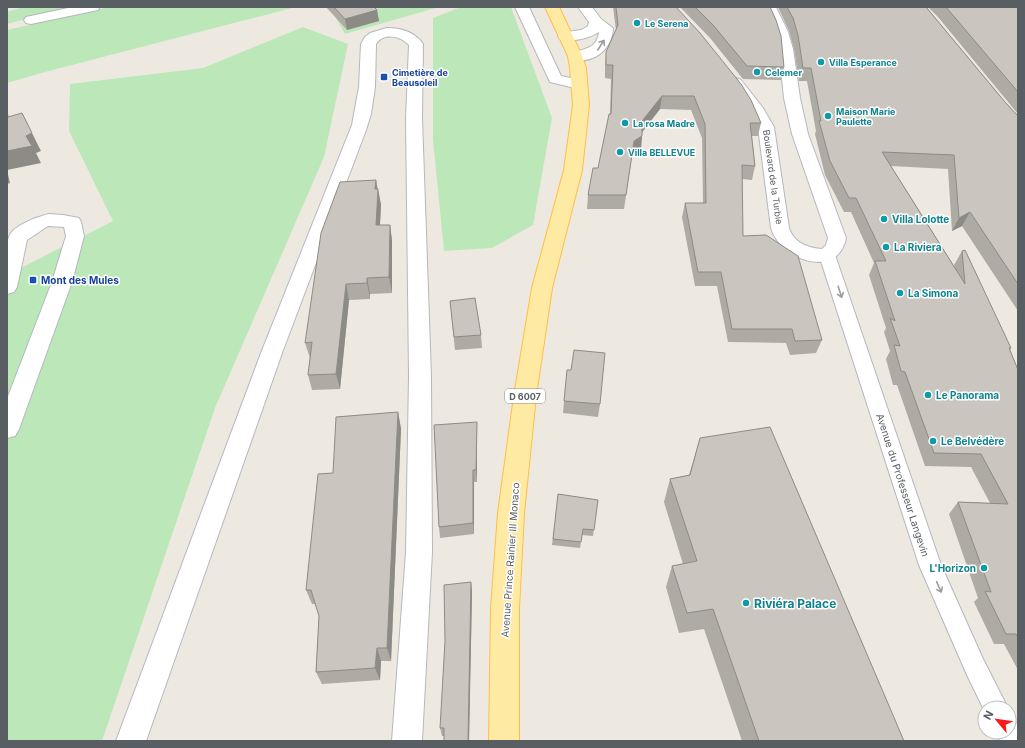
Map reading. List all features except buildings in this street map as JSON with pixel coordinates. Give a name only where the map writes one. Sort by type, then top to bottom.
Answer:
[{"type":"main road","name":"Avenue Prince Rainier III Monaco","points":[[504,741],[505,608],[511,513],[525,396],[542,288],[573,170],[581,105],[580,84],[575,56],[552,7]]},
{"type":"street","points":[[31,20],[93,7]]},
{"type":"street","points":[[522,7],[555,79],[580,84]]},
{"type":"street","points":[[575,56],[586,55],[597,51],[606,38],[606,28],[596,22],[585,7]]},
{"type":"street","points":[[768,7],[781,32],[786,49],[792,98],[800,134],[837,238],[835,248],[828,255]]},
{"type":"street","points":[[565,36],[586,34],[594,28],[596,22]]},
{"type":"street","points":[[131,741],[293,296],[359,128],[367,85],[367,48],[370,41],[375,36],[391,32],[412,38],[416,44],[414,118],[420,376],[419,544],[407,741]]},
{"type":"street","name":"Boulevard de la Turbie","points":[[726,71],[757,111],[766,127],[780,228],[786,240],[796,248],[811,254],[828,255]]},
{"type":"street","points":[[7,287],[18,237],[36,224],[55,219],[72,222],[75,236],[62,282],[7,429]]},
{"type":"lane","name":"Avenue du Professeur Langevin","points":[[828,255],[930,565],[975,667],[992,700]]},
{"type":"green space","points":[[23,7],[72,7],[7,24],[7,12]]},
{"type":"green space","points":[[109,7],[296,7],[7,83],[7,30]]},
{"type":"green space","points":[[326,7],[439,7],[345,34],[330,8]]},
{"type":"green space","points":[[461,7],[511,7],[552,118],[533,225],[492,248],[444,251],[433,140],[433,18]]},
{"type":"green space","points":[[303,27],[348,44],[324,157],[215,408],[102,741],[7,741],[7,275],[113,221],[69,131],[70,84],[203,68]]},
{"type":"place","name":"Le Serena","points":[[637,23]]},
{"type":"place","name":"Villa Esperance","points":[[821,62]]},
{"type":"place","name":"Celemer","points":[[757,72]]},
{"type":"place","name":"Cimetière de Beausoleil","points":[[384,77]]},
{"type":"place","name":"Maison Marie Paulette","points":[[828,116]]},
{"type":"place","name":"La rosa Madre","points":[[625,123]]},
{"type":"place","name":"Villa BELLEVUE","points":[[620,152]]},
{"type":"place","name":"Villa Lolotte","points":[[884,219]]},
{"type":"place","name":"La Riviera","points":[[886,247]]},
{"type":"place","name":"Mont des Mules","points":[[33,280]]},
{"type":"place","name":"La Simona","points":[[900,293]]},
{"type":"place","name":"Le Panorama","points":[[928,395]]},
{"type":"place","name":"Le Belvédère","points":[[933,441]]},
{"type":"place","name":"L'Horizon","points":[[984,568]]},
{"type":"place","name":"Riviéra Palace","points":[[746,603]]}]
